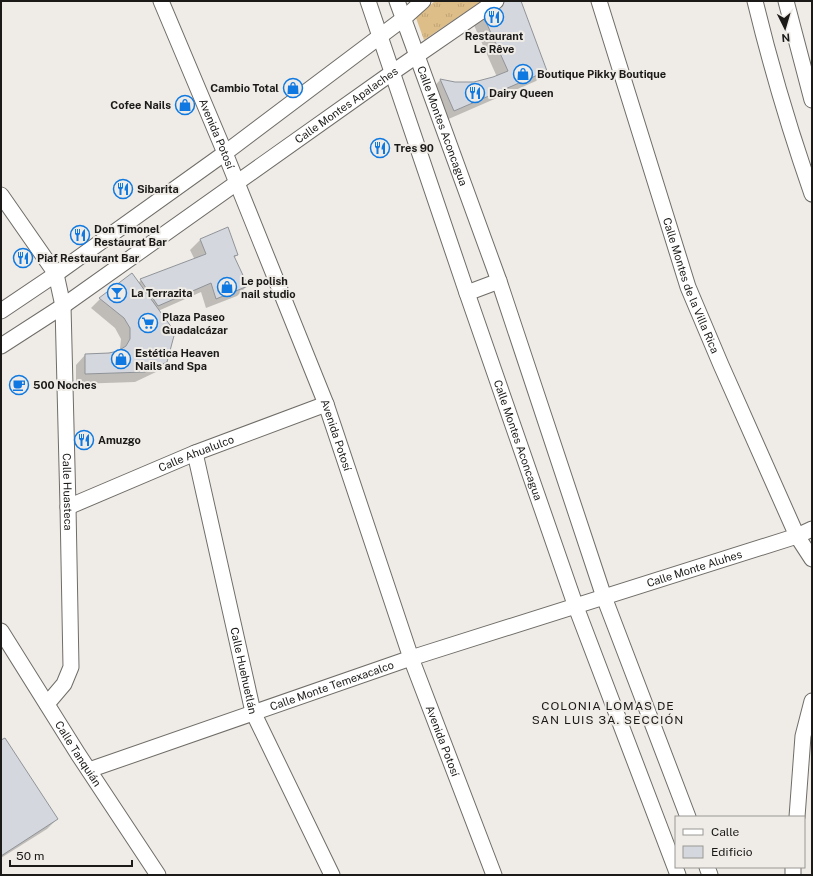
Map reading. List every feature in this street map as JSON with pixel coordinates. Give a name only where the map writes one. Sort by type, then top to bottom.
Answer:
[{"type":"street","name":"Avenida Potosí","points":[[161,1],[237,182],[326,404],[411,658],[494,875]]},
{"type":"street","name":"Calle Montes Aconcagua","points":[[368,1],[466,293],[576,607],[675,867]]},
{"type":"street","name":"Calle Montes Aconcagua","points":[[397,1],[499,281],[604,597],[688,816]]},
{"type":"street","points":[[1,311],[56,274],[225,153],[380,36],[423,1]]},
{"type":"street","name":"Calle Montes Apalaches","points":[[1,346],[62,306],[417,55],[496,1]]},
{"type":"street","name":"Calle Montes de la Villa Rica","points":[[599,1],[688,287],[797,536],[812,559]]},
{"type":"street","points":[[755,1],[768,56],[792,138],[812,194]]},
{"type":"street","points":[[786,1],[812,100]]},
{"type":"street","name":"Calle Huasteca","points":[[1,195],[56,274],[62,306],[71,667],[64,684],[47,704]]},
{"type":"street","points":[[466,293],[499,281]]},
{"type":"street","name":"Calle Ahualulco","points":[[68,507],[195,453],[326,404]]},
{"type":"street","name":"Calle Huehuetlán","points":[[195,453],[253,712],[332,875]]},
{"type":"street","name":"Calle Monte Aluhes","points":[[576,607],[797,536],[812,529]]},
{"type":"street","name":"Calle Monte Temexacalco","points":[[90,770],[411,658],[576,607]]},
{"type":"street","name":"Calle Tanquián","points":[[1,631],[158,875]]},
{"type":"street","points":[[797,816],[803,736],[812,701]]},
{"type":"green space","points":[[435,1],[482,1],[424,40],[416,18]]},
{"type":"building","points":[[504,1],[521,1],[547,71],[454,111],[440,79],[455,82],[474,82],[508,71],[482,13]]},
{"type":"building","points":[[228,227],[238,255],[234,256],[248,286],[216,299],[211,283],[158,306],[140,279],[206,254],[200,239]]},
{"type":"building","name":"Plaza Paseo Guadalcázar","points":[[132,273],[175,332],[167,362],[145,372],[85,374],[85,354],[118,351],[126,346],[130,339],[130,328],[124,318],[99,298]]},
{"type":"building","points":[[5,738],[58,819],[1,856],[1,740]]},
{"type":"place","name":"Restaurant Le Rêve","points":[[494,17]]},
{"type":"place","name":"Boutique Pikky Boutique","points":[[523,74]]},
{"type":"place","name":"Cambio Total","points":[[293,88]]},
{"type":"place","name":"Dairy Queen","points":[[475,93]]},
{"type":"place","name":"Cofee Nails","points":[[185,105]]},
{"type":"place","name":"Tres 90","points":[[380,148]]},
{"type":"place","name":"Sibarita","points":[[123,189]]},
{"type":"place","name":"Don Timonel Restaurat Bar","points":[[80,235]]},
{"type":"place","name":"Piaf Restaurant Bar","points":[[23,258]]},
{"type":"place","name":"Le polish nail studio","points":[[227,287]]},
{"type":"place","name":"La Terrazita","points":[[117,293]]},
{"type":"place","name":"Plaza Paseo Guadalcázar","points":[[148,323]]},
{"type":"place","name":"Estética Heaven Nails and Spa","points":[[121,359]]},
{"type":"place","name":"500 Noches","points":[[19,385]]},
{"type":"place","name":"Amuzgo","points":[[84,440]]},
{"type":"district","name":"COLONIA LOMAS DE SAN LUIS 3A. SECCIÓN","points":[[608,713]]}]
